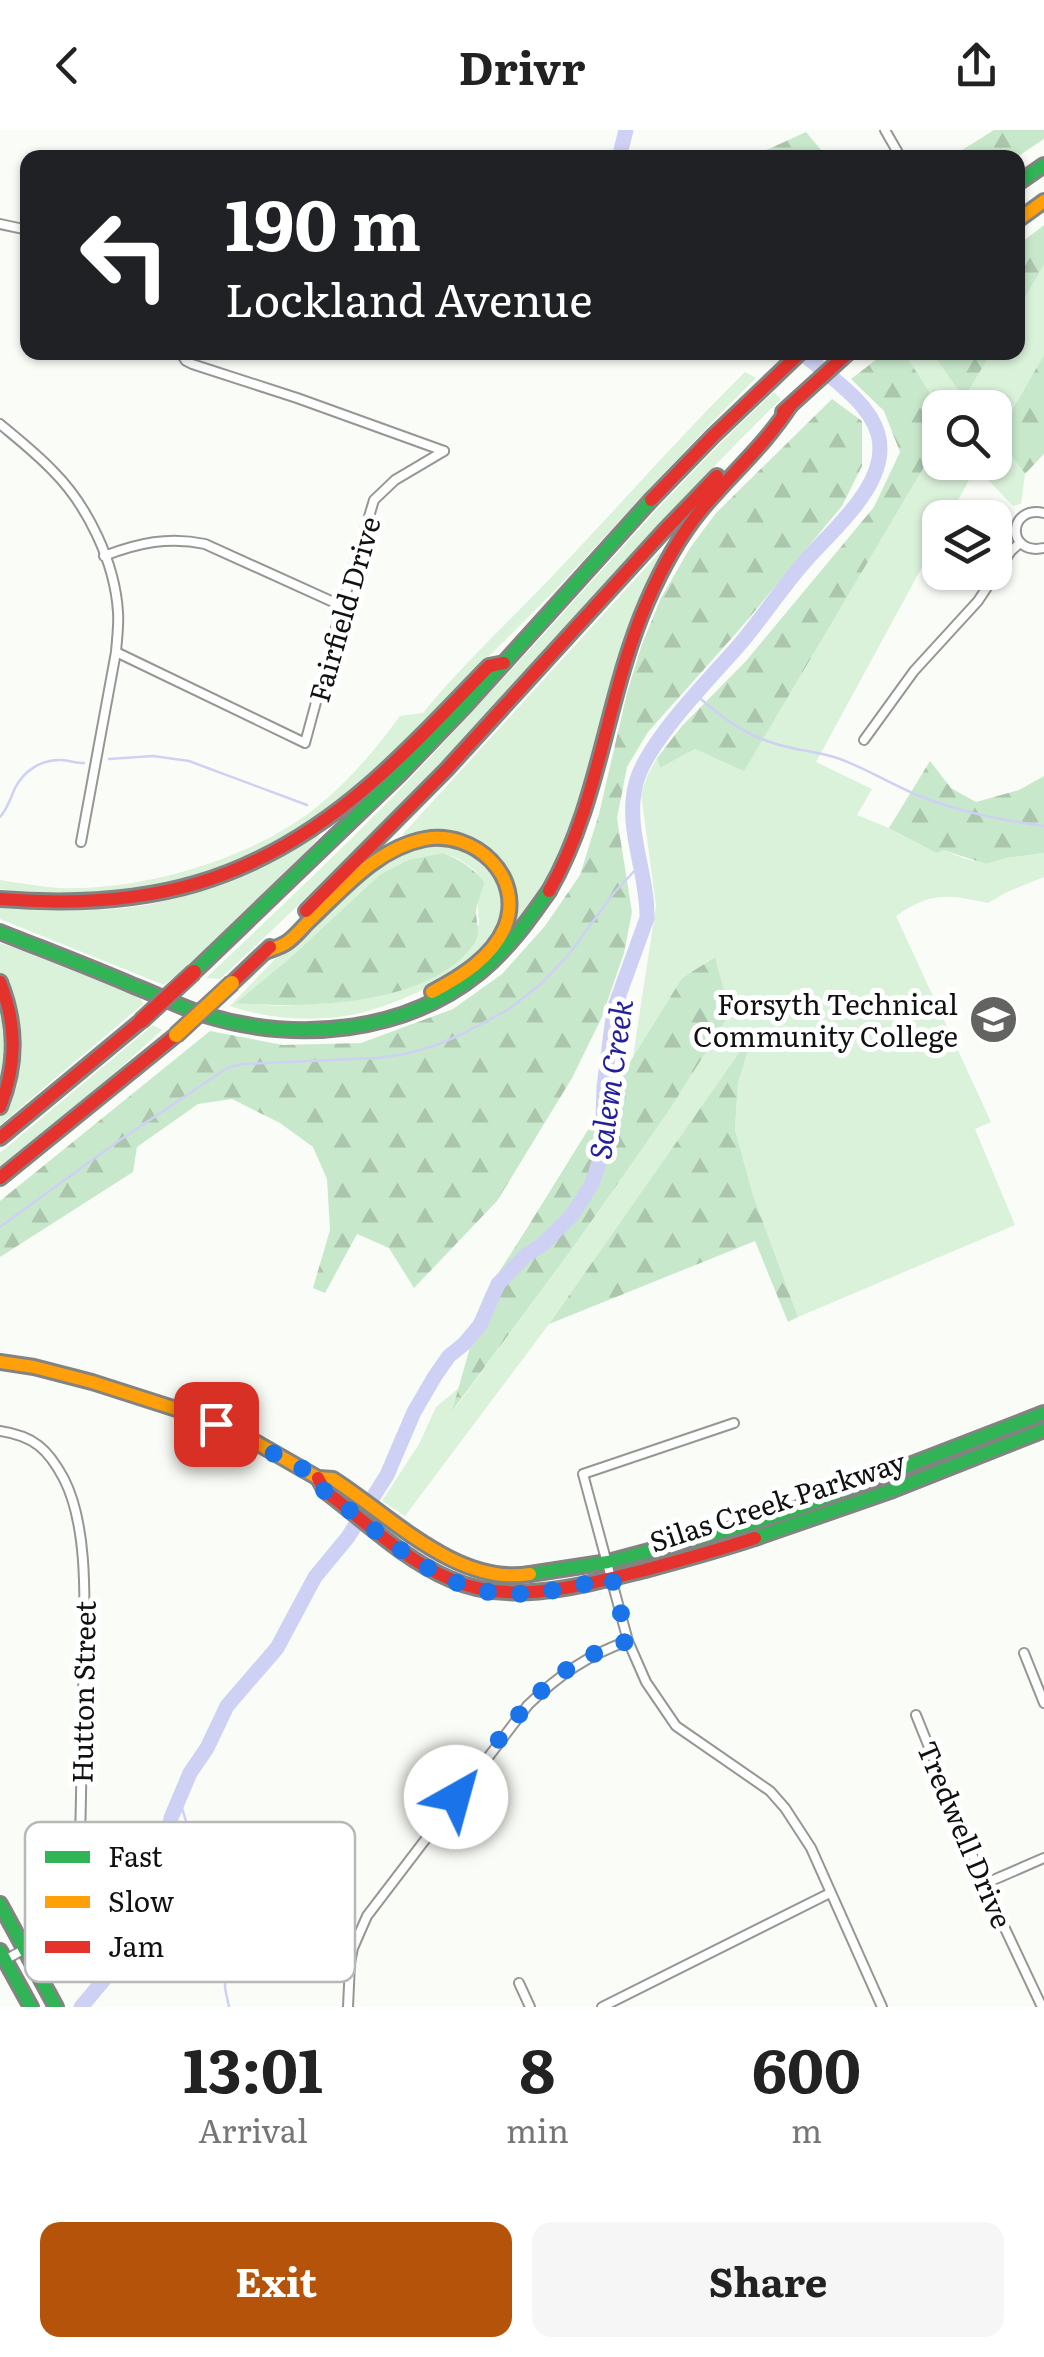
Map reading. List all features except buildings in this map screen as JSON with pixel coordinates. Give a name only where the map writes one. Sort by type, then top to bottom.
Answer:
[{"type":"main road","points":[[0,1138],[141,1021],[336,839],[408,767],[670,481],[792,360]]},
{"type":"main road","points":[[0,1178],[176,1035],[265,952],[388,830],[663,532],[842,360]]},
{"type":"main road","points":[[0,932],[211,1017],[280,1031],[323,1032],[381,1022],[418,1009],[469,981],[528,924],[570,854],[633,634],[654,583],[700,510],[776,429],[790,406]]},
{"type":"main road","points":[[0,899],[60,904],[126,900],[184,889],[247,866],[290,843],[354,799],[488,666],[504,663]]},
{"type":"main road","points":[[0,923],[218,1009],[275,1021],[335,1022],[408,1004],[442,987],[479,961],[496,944],[506,925],[510,904],[506,882],[483,850],[466,842],[443,838],[417,841],[366,868],[286,943],[265,952]]},
{"type":"main road","points":[[0,982],[15,1041],[11,1076],[0,1107]]},
{"type":"main road","name":"Silas Creek Parkway","points":[[0,1362],[92,1382],[195,1415],[318,1478],[332,1479],[434,1552],[462,1566],[519,1576],[610,1570],[699,1556],[814,1520],[1044,1430]]},
{"type":"main road","name":"Silas Creek Parkway","points":[[318,1478],[325,1492],[420,1564],[465,1586],[495,1593],[522,1593],[561,1589],[793,1510],[1044,1413]]},
{"type":"main road","points":[[0,1904],[24,1949]]},
{"type":"main road","points":[[3,1956],[31,2007]]},
{"type":"main road","points":[[42,1982],[56,2007]]},
{"type":"street","name":"Fairfield Drive","points":[[116,652],[304,743],[374,500],[386,486],[444,451],[188,360]]},
{"type":"street","points":[[0,424],[54,472],[86,516],[104,556],[118,609],[116,652],[81,842]]},
{"type":"street","points":[[1044,513],[1032,511],[1020,518],[1016,530],[1020,543],[1031,550],[1044,548]]},
{"type":"street","points":[[104,556],[142,542],[190,541],[342,606]]},
{"type":"street","points":[[864,740],[914,671],[978,602],[1020,543]]},
{"type":"street","points":[[734,1423],[583,1474],[628,1641],[646,1682],[676,1726],[770,1791],[785,1808],[811,1848],[882,2007]]},
{"type":"street","name":"Hutton Street","points":[[0,1431],[24,1436],[48,1454],[64,1480],[79,1536],[85,1606],[78,1822]]},
{"type":"street","points":[[355,1946],[376,1902],[528,1705],[578,1662],[628,1641]]},
{"type":"street","points":[[1024,1653],[1044,1703]]},
{"type":"street","name":"Tredwell Drive","points":[[916,1715],[984,1884],[1042,2007]]},
{"type":"street","points":[[984,1884],[1044,1858]]},
{"type":"street","points":[[602,2007],[830,1892]]},
{"type":"street","name":"Hutton Street","points":[[3,1956],[24,1949]]},
{"type":"street","points":[[348,2007],[349,1982]]},
{"type":"street","points":[[519,1982],[530,2007]]},
{"type":"green space","points":[[994,130],[1044,130],[1044,139],[1025,152],[962,150]]},
{"type":"green space","points":[[806,132],[821,150],[766,150]]},
{"type":"green space","points":[[1044,225],[1044,265],[1025,297],[1025,240]]},
{"type":"green space","points":[[1044,265],[1044,355],[1012,409],[1012,390],[968,390],[987,360],[1025,360],[1025,297]]},
{"type":"green space","points":[[1044,355],[1044,454],[1025,474],[1012,456],[1012,409]]},
{"type":"green space","points":[[876,360],[909,360],[928,390],[922,390],[922,470],[744,771],[695,749],[660,768],[657,758],[682,726],[746,661],[874,507],[900,452],[884,411],[851,379]]},
{"type":"green space","points":[[909,360],[937,360],[959,390],[928,390]]},
{"type":"green space","points":[[937,360],[987,360],[969,390],[958,390]]},
{"type":"green space","points":[[745,372],[756,378],[558,587],[370,774],[308,824],[236,862],[157,886],[75,896],[0,889],[0,880],[53,887],[93,887],[161,877],[230,856],[292,825],[352,775],[400,716],[423,713]]},
{"type":"green space","points":[[774,392],[781,399],[412,793],[220,979],[206,978],[408,781],[672,493]]},
{"type":"green space","points":[[832,399],[862,421],[862,466],[842,506],[648,732],[627,767],[617,818],[632,912],[624,953],[602,1017],[572,1078],[497,1201],[414,1288],[389,1248],[357,1234],[325,1293],[313,1288],[330,1230],[327,1179],[313,1147],[280,1123],[232,1099],[198,1104],[137,1147],[133,1172],[0,1257],[0,1201],[210,1031],[283,1045],[361,1043],[453,1009],[502,974],[545,926],[580,875],[599,814],[627,693],[661,598],[716,513]]},
{"type":"green space","points":[[1012,455],[1025,474],[1021,504],[1013,506],[1012,500],[1007,500],[988,480],[1012,480]]},
{"type":"green space","points":[[922,470],[922,480],[969,480],[958,500],[922,500],[922,567],[816,762],[872,789],[857,815],[963,858],[986,864],[1044,853],[1044,877],[988,903],[940,897],[896,916],[991,1122],[975,1129],[1015,1225],[798,1317],[753,1195],[735,1130],[738,1083],[751,1037],[549,1324],[405,1516],[382,1501],[419,1444],[436,1407],[459,1388],[455,1408],[668,1112],[730,1014],[714,957],[682,978],[633,1057],[656,906],[641,794],[647,776],[657,758],[660,768],[695,749],[744,770]]},
{"type":"green space","points":[[660,552],[663,556],[568,842],[547,888],[514,930],[509,927],[514,907],[490,851],[406,838],[403,834]]},
{"type":"green space","points":[[930,761],[951,788],[976,802],[1019,790],[1044,776],[1044,853],[986,864],[943,850],[937,853],[889,828]]},
{"type":"green space","points":[[317,834],[320,836],[265,895],[164,985],[0,919],[0,906],[97,910],[169,900]]},
{"type":"green space","points":[[432,842],[458,846],[479,856],[491,869],[502,896],[499,922],[485,945],[434,984],[376,1009],[351,1015],[290,1018],[230,1006],[273,961],[387,859]],"holes":[[[443,853],[476,871],[479,925],[378,996],[278,1006],[238,1003],[289,959]]]},
{"type":"green space","points":[[443,853],[466,865],[484,882],[476,912],[477,938],[456,963],[430,979],[365,999],[296,1005],[236,1003],[381,874],[409,860]]},
{"type":"green space","points":[[0,943],[140,997],[143,1004],[0,1125],[0,1114],[11,1089],[8,993],[0,975]]},
{"type":"green space","points":[[715,957],[730,1014],[668,1112],[452,1411],[485,1294],[682,978]]},
{"type":"green space","points":[[0,997],[7,1044],[0,1091]]},
{"type":"green space","points":[[153,1025],[162,1030],[0,1166],[0,1153]]},
{"type":"green space","points":[[753,1033],[738,1083],[735,1130],[753,1195],[798,1317],[788,1322],[755,1241],[549,1324]]},
{"type":"waterway","name":"Salem Creek","points":[[621,150],[626,130]]},
{"type":"waterway","name":"Salem Creek","points":[[170,1822],[190,1773],[227,1706],[277,1648],[315,1577],[348,1537],[387,1475],[414,1412],[435,1376],[480,1325],[498,1284],[572,1215],[592,1184],[602,1153],[604,1087],[614,1009],[647,918],[633,817],[642,766],[681,710],[855,506],[876,471],[880,453],[878,434],[866,410],[811,360]]},
{"type":"waterway","points":[[695,694],[756,737],[840,759],[949,806],[1044,826]]},
{"type":"waterway","points":[[109,759],[153,756],[189,761],[307,805]]},
{"type":"waterway","points":[[0,817],[19,782],[33,768],[63,760],[84,763]]},
{"type":"waterway","points":[[0,1227],[227,1068],[405,1054],[437,1045],[509,1009],[542,983],[570,953],[639,866]]},
{"type":"waterway","points":[[179,1798],[186,1822]]},
{"type":"waterway","name":"Salem Creek","points":[[81,2007],[102,1982]]},
{"type":"waterway","points":[[225,1982],[229,2007]]},
{"type":"traffic: fast","points":[[1025,178],[1044,165]]},
{"type":"traffic: fast","points":[[194,972],[400,774],[651,500]]},
{"type":"traffic: fast","points":[[0,932],[205,1015],[240,1024],[312,1030],[384,1020],[450,993],[500,954],[549,891]]},
{"type":"traffic: fast","points":[[530,1574],[608,1562],[739,1527],[1044,1413]]},
{"type":"traffic: fast","points":[[755,1538],[893,1490],[1044,1430]]},
{"type":"traffic: fast","points":[[0,1904],[25,1950]]},
{"type":"traffic: fast","points":[[0,1951],[31,2007]]},
{"type":"traffic: fast","points":[[42,1982],[56,2007]]},
{"type":"traffic: slow","points":[[1025,215],[1044,201]]},
{"type":"traffic: slow","points":[[265,952],[289,941],[347,884],[391,851],[425,839],[461,842],[478,850],[502,875],[509,908],[505,927],[484,957],[432,992]]},
{"type":"traffic: slow","points":[[176,1035],[232,983]]},
{"type":"traffic: slow","points":[[0,1362],[92,1382],[195,1415],[250,1439],[318,1478],[333,1479],[451,1559],[503,1575],[530,1574]]},
{"type":"traffic: jam","points":[[651,500],[793,360]]},
{"type":"traffic: jam","points":[[783,412],[840,360]]},
{"type":"traffic: jam","points":[[549,891],[580,822],[633,638],[658,578],[693,521],[790,406]]},
{"type":"traffic: jam","points":[[306,911],[446,770],[717,476]]},
{"type":"traffic: jam","points":[[0,899],[53,902],[152,894],[241,867],[327,819],[400,756],[489,666],[504,663]]},
{"type":"traffic: jam","points":[[232,983],[270,947]]},
{"type":"traffic: jam","points":[[141,1021],[194,972]]},
{"type":"traffic: jam","points":[[0,982],[10,1014],[13,1045],[10,1075],[0,1107]]},
{"type":"traffic: jam","points":[[0,1138],[141,1021]]},
{"type":"traffic: jam","points":[[0,1178],[176,1035]]},
{"type":"traffic: jam","points":[[318,1478],[325,1491],[416,1561],[450,1579],[497,1592],[547,1591],[597,1582],[755,1538]]},
{"type":"place","name":"Forsyth Technical Community College","points":[[993,1019]]},
{"type":"route","points":[[216,1424],[318,1478],[325,1492],[420,1564],[465,1586],[495,1593],[522,1593],[612,1578],[628,1641],[578,1662],[543,1690],[456,1797]]}]
